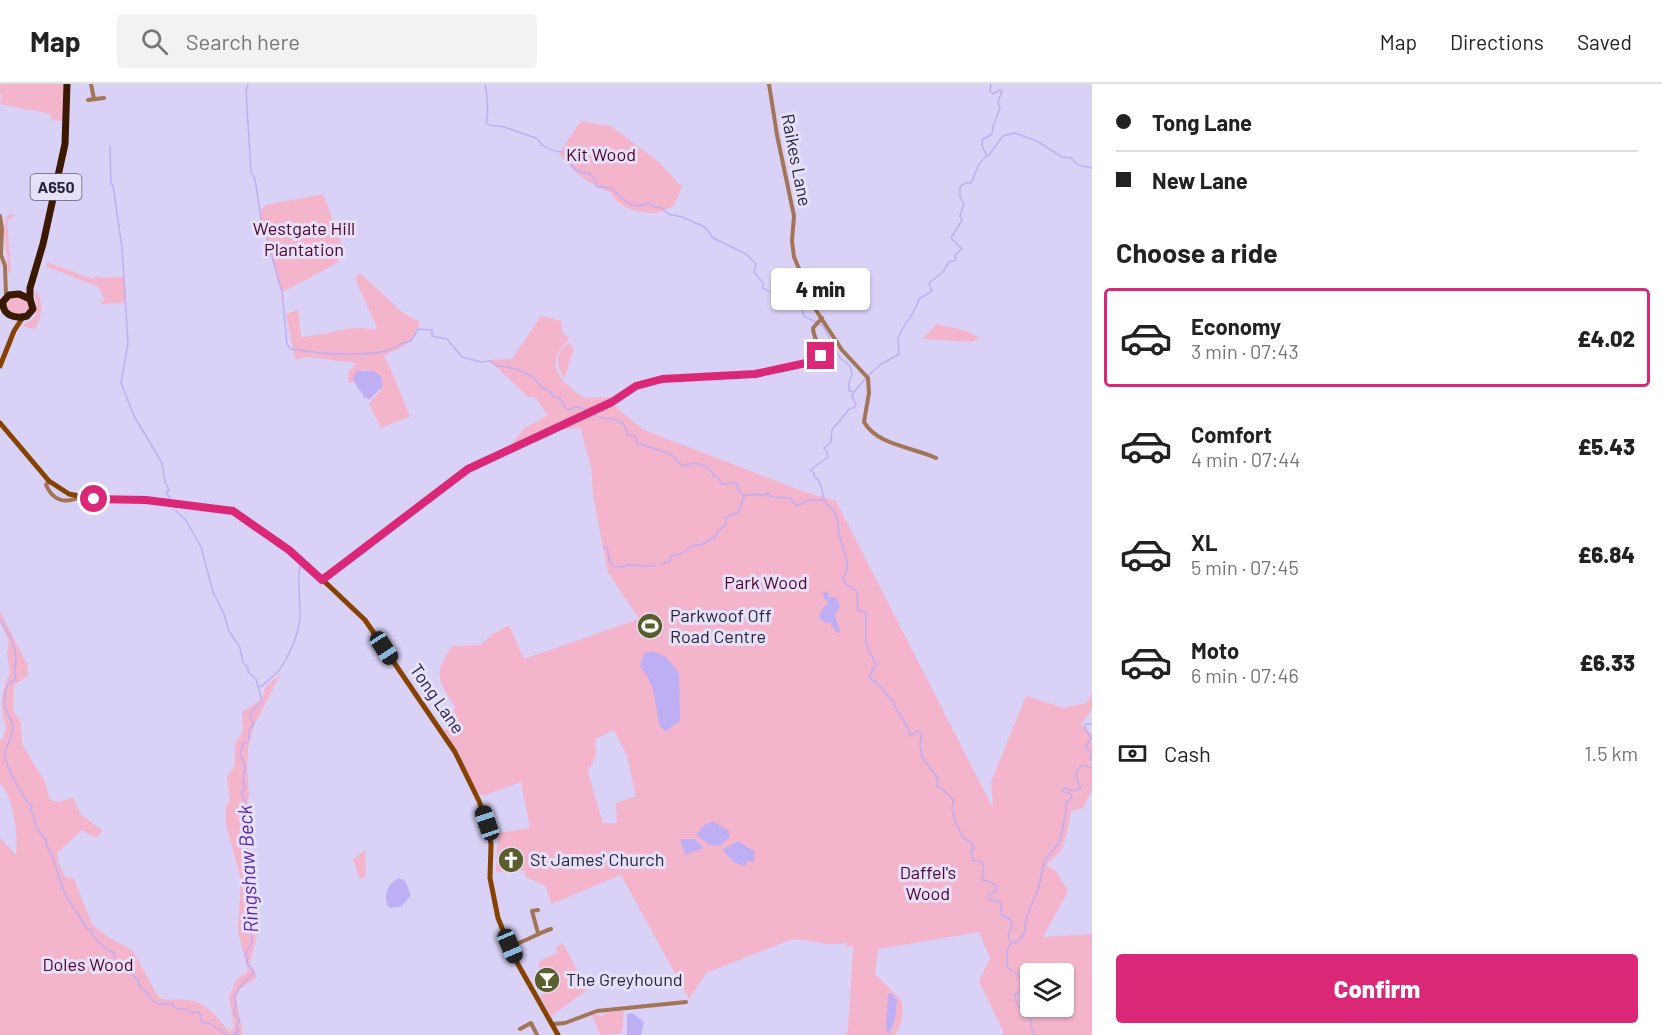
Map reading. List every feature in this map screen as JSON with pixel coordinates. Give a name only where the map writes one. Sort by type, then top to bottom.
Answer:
[{"type":"highway","name":"A650","points":[[23,317],[33,309],[30,288],[43,244],[65,144],[67,84]]},
{"type":"highway","points":[[23,317],[6,314],[3,301],[30,288]]},
{"type":"highway","points":[[17,294],[30,299]]},
{"type":"street","points":[[91,84],[94,99]]},
{"type":"street","name":"Raikes Lane","points":[[769,84],[794,216],[792,241],[794,257],[807,281],[808,298],[842,350],[867,377],[869,393],[864,422],[869,431],[882,440],[918,450],[936,458]]},
{"type":"street","points":[[88,100],[104,98]]},
{"type":"street","points":[[0,216],[0,253],[5,263],[6,284],[3,301]]},
{"type":"street","points":[[6,284],[17,294]]},
{"type":"street","points":[[6,314],[14,323],[14,331]]},
{"type":"street","points":[[0,366],[14,331],[23,317]]},
{"type":"street","points":[[322,580],[468,469],[612,402],[628,390],[653,381],[755,374],[818,360],[821,355],[820,346],[813,335],[813,328],[822,318]]},
{"type":"street","name":"Tong Lane","points":[[0,423],[50,481],[69,494],[80,497],[146,500],[233,511],[289,550],[373,630],[454,752],[479,801],[490,839],[490,878],[494,901],[510,946],[553,1024],[556,1034]]},
{"type":"street","name":"Tong Lane","points":[[50,481],[46,485],[49,492],[60,501],[71,502],[80,497]]},
{"type":"street","points":[[537,910],[532,911],[538,933]]},
{"type":"street","points":[[510,946],[523,943],[538,933],[551,929]]},
{"type":"street","points":[[553,1024],[565,1023],[597,1011],[686,1002]]},
{"type":"street","points":[[520,1029],[531,1023],[537,1035]]},
{"type":"green space","points":[[0,84],[64,84],[63,121],[51,120],[51,114],[0,104],[2,95]]},
{"type":"green space","name":"Kit Wood","points":[[581,121],[611,126],[660,163],[682,187],[674,205],[657,213],[630,209],[618,203],[611,193],[576,172],[559,153]]},
{"type":"green space","name":"Westgate Hill Plantation","points":[[323,194],[345,253],[336,264],[282,292],[261,219],[261,209],[267,205]]},
{"type":"green space","points":[[9,215],[15,215],[7,221],[11,273],[8,272],[5,234],[6,220]]},
{"type":"green space","points":[[47,262],[93,279],[97,276],[125,277],[126,303],[101,304],[104,299],[99,287],[46,266]]},
{"type":"green space","points":[[360,273],[403,313],[420,322],[411,340],[384,356],[410,416],[381,428],[369,404],[381,390],[373,371],[362,370],[355,373],[354,382],[348,383],[349,371],[357,363],[308,357],[295,359],[286,314],[298,310],[301,337],[355,328],[375,330],[377,327],[355,279]]},
{"type":"green space","points":[[35,289],[40,299],[41,309],[35,329],[21,326],[36,314]]},
{"type":"green space","points":[[12,297],[26,299],[29,308],[19,314],[7,310],[7,300]]},
{"type":"green space","points":[[541,316],[561,321],[562,332],[569,338],[558,353],[556,367],[562,379],[584,398],[613,397],[613,405],[644,430],[802,491],[836,501],[993,808],[991,782],[1026,696],[1064,708],[1086,703],[1092,693],[1092,709],[1081,724],[1092,734],[1092,790],[1083,808],[1071,811],[1061,851],[1046,865],[1056,871],[1068,891],[1043,937],[1092,934],[1092,1035],[1003,1035],[979,981],[990,958],[979,932],[878,949],[875,974],[902,1001],[901,1023],[894,1035],[844,1035],[848,1031],[853,950],[853,946],[846,947],[847,943],[790,940],[706,973],[689,999],[621,875],[551,904],[546,886],[526,877],[525,871],[496,872],[498,833],[530,828],[521,782],[483,796],[476,790],[445,731],[455,707],[441,683],[440,671],[446,656],[452,646],[480,645],[509,625],[524,659],[639,619],[608,572],[593,495],[591,466],[580,428],[555,430],[553,427],[508,447],[525,428],[548,415],[535,397],[528,397],[489,360],[512,359]],"holes":[[[614,730],[627,756],[636,796],[616,803],[617,823],[603,823],[588,772],[596,755],[595,739]]]},
{"type":"green space","points":[[937,324],[967,331],[979,338],[973,342],[922,339]]},
{"type":"green space","points":[[570,342],[574,351],[565,378],[559,368],[558,358]]},
{"type":"green space","name":"Doles Wood","points":[[0,611],[27,664],[28,676],[14,685],[13,711],[21,722],[22,744],[45,782],[50,800],[58,802],[73,798],[81,815],[103,831],[96,838],[82,830],[57,853],[65,877],[74,879],[92,924],[108,937],[133,951],[159,998],[195,1001],[212,1012],[230,1032],[234,1027],[229,997],[236,980],[248,971],[238,931],[241,879],[226,825],[226,807],[230,801],[227,776],[235,766],[235,744],[243,731],[242,712],[262,699],[265,688],[281,673],[253,728],[248,749],[249,794],[245,841],[255,879],[249,922],[257,935],[248,970],[253,967],[257,977],[240,989],[236,998],[243,1035],[0,1035],[0,838],[16,855],[16,828],[9,797],[0,784],[0,740],[3,739],[6,727],[2,700],[4,687],[10,674],[7,652],[9,641],[0,622]]},
{"type":"green space","points":[[365,850],[366,876],[360,879],[353,860]]},
{"type":"green space","points":[[563,943],[587,990],[551,1016],[540,996],[547,991],[539,977],[539,961],[558,953],[556,947]]},
{"type":"green space","points":[[624,1011],[622,1033],[600,1035],[592,1015],[604,1016],[604,1013]]},
{"type":"shaded area","points":[[357,371],[373,371],[381,376],[383,386],[370,399],[364,398],[355,384],[353,377]]},
{"type":"shaded area","points":[[825,591],[829,594],[828,597],[837,598],[840,606],[835,615],[840,632],[837,633],[830,623],[824,623],[818,618],[824,606],[829,605],[824,599]]},
{"type":"shaded area","points":[[653,651],[666,657],[679,673],[680,721],[666,731],[660,727],[652,687],[640,667],[644,653]]},
{"type":"shaded area","points":[[713,821],[729,831],[729,838],[719,846],[710,845],[696,835],[704,825]]},
{"type":"shaded area","points":[[680,839],[695,839],[704,848],[685,855]]},
{"type":"shaded area","points":[[738,841],[754,851],[754,862],[747,861],[745,866],[735,863],[722,850]]},
{"type":"shaded area","points":[[399,878],[405,881],[411,895],[402,906],[390,908],[386,901],[387,893],[392,883]]},
{"type":"shaded area","points":[[888,993],[897,1000],[894,1022],[888,1034],[886,1027]]},
{"type":"shaded area","points":[[632,1013],[644,1022],[641,1035],[627,1035],[627,1014]]},
{"type":"waterway","points":[[248,84],[246,91],[251,172],[255,179],[261,219],[282,292],[287,344],[291,349],[338,354],[374,353],[411,341],[418,329],[432,330],[432,336],[447,339],[462,357],[481,362],[490,361],[495,365],[517,369],[532,376],[544,389],[550,391],[553,397],[560,398],[569,410],[575,407],[589,410]]},
{"type":"waterway","points":[[485,84],[488,109],[486,123],[536,138],[547,148],[565,152],[570,164],[580,172],[589,173],[597,187],[609,188],[631,205],[649,203],[654,207],[662,208],[668,214],[682,217],[705,227],[713,238],[746,254],[756,264],[754,272],[763,283],[763,288],[792,298],[801,307],[804,316],[823,326],[840,358],[850,366],[852,374],[849,391],[853,392]]},
{"type":"waterway","points":[[869,375],[880,365],[899,354],[898,339],[919,299],[932,291],[929,283],[943,272],[949,262],[956,260],[955,255],[962,249],[951,238],[962,220],[960,216],[964,204],[960,197],[960,187],[965,183],[971,183],[979,165],[987,156],[982,140],[992,134],[1000,108],[998,102],[1002,91],[993,94],[990,92],[991,84]]},
{"type":"waterway","points":[[988,156],[1003,136],[1015,133],[1037,141],[1062,157],[1071,158],[1078,165],[1092,168]]},
{"type":"waterway","points":[[110,146],[111,184],[113,185],[122,248],[128,343],[121,383],[134,416],[162,463],[165,482],[169,490],[166,493],[170,498]]},
{"type":"waterway","points":[[865,379],[852,397],[856,404],[854,408],[850,408],[832,430],[831,442],[824,448],[828,457],[810,470],[820,484],[826,503],[836,514],[847,564],[843,578],[845,583],[857,592],[858,611],[865,612],[866,615],[866,644],[876,665],[869,676],[894,702],[911,736],[917,731],[921,733],[921,754],[938,779],[937,787],[953,799],[952,810],[955,821],[964,839],[974,847],[971,851],[973,861],[981,861],[984,867],[982,880],[989,881],[997,887],[997,891],[989,894],[989,900],[1000,901],[1002,915],[1011,920],[1012,926],[1008,935],[1011,943]]},
{"type":"waterway","points":[[593,414],[618,420],[628,435],[636,436],[637,443],[668,453],[683,466],[692,464],[705,466],[719,478],[721,484],[737,483],[738,489],[744,496],[759,494],[763,496],[768,493],[771,497],[790,498],[797,506],[808,500],[824,500]]},
{"type":"waterway","points":[[661,564],[670,561],[670,556],[679,555],[692,546],[703,544],[716,536],[726,524],[725,518],[738,512],[744,496]]},
{"type":"waterway","name":"Ringshaw Beck","points":[[176,511],[186,520],[201,547],[213,592],[224,614],[229,631],[240,648],[243,663],[256,679],[262,701],[251,712],[250,717],[253,723],[249,730],[249,740],[243,744],[240,754],[246,768],[243,777],[245,789],[241,792],[247,806],[247,825],[244,835],[247,842],[252,888],[247,906],[253,924],[252,942],[245,956],[254,972],[240,987],[234,998],[236,1004],[234,1013],[240,1021],[237,1024],[238,1035]]},
{"type":"waterway","points":[[604,547],[608,549],[609,560],[613,566],[656,566]]},
{"type":"waterway","points":[[259,686],[262,686],[280,669],[295,640],[300,620],[300,566]]},
{"type":"waterway","name":"Ringshaw Beck","points":[[0,619],[13,645],[16,658],[15,680],[8,684],[5,697],[5,707],[13,727],[5,754],[6,759],[11,774],[32,806],[30,810],[37,829],[46,840],[67,897],[87,929],[92,931],[93,936],[107,950],[114,952],[116,961],[137,979],[140,987],[148,993],[149,997],[159,1004],[172,1004],[177,1009],[186,1009],[190,1013],[198,1012],[201,1015],[201,1022],[211,1024],[227,1035]]},
{"type":"waterway","points":[[1092,724],[1085,724],[1085,729],[1091,738],[1085,748],[1091,752],[1090,760],[1092,760]]},
{"type":"waterway","points":[[1011,943],[1018,942],[1024,933],[1045,860],[1060,842],[1066,802],[1072,798],[1070,794],[1062,791],[1064,788],[1075,791],[1081,788],[1076,776],[1078,769],[1083,765],[1092,768]]},
{"type":"waterway","points":[[1010,944],[1007,951],[1007,967],[1023,979],[1022,990],[1015,994],[1019,1007],[1028,1015],[1034,1035]]},
{"type":"waterway","name":"Ringshaw Beck","points":[[232,1035],[239,1031]]},
{"type":"place","name":"Parkwoof Off Road Centre","points":[[650,626]]},
{"type":"place","name":"St James' Church","points":[[511,860]]},
{"type":"place","name":"The Greyhound","points":[[547,980]]},
{"type":"route","points":[[94,499],[146,500],[233,511],[289,550],[322,580],[468,469],[612,402],[636,386],[662,379],[755,374],[818,360],[821,356]]},
{"type":"park label","name":"Park Wood","points":[[766,583]]},
{"type":"park label","name":"Daffel's Wood","points":[[928,883]]}]
